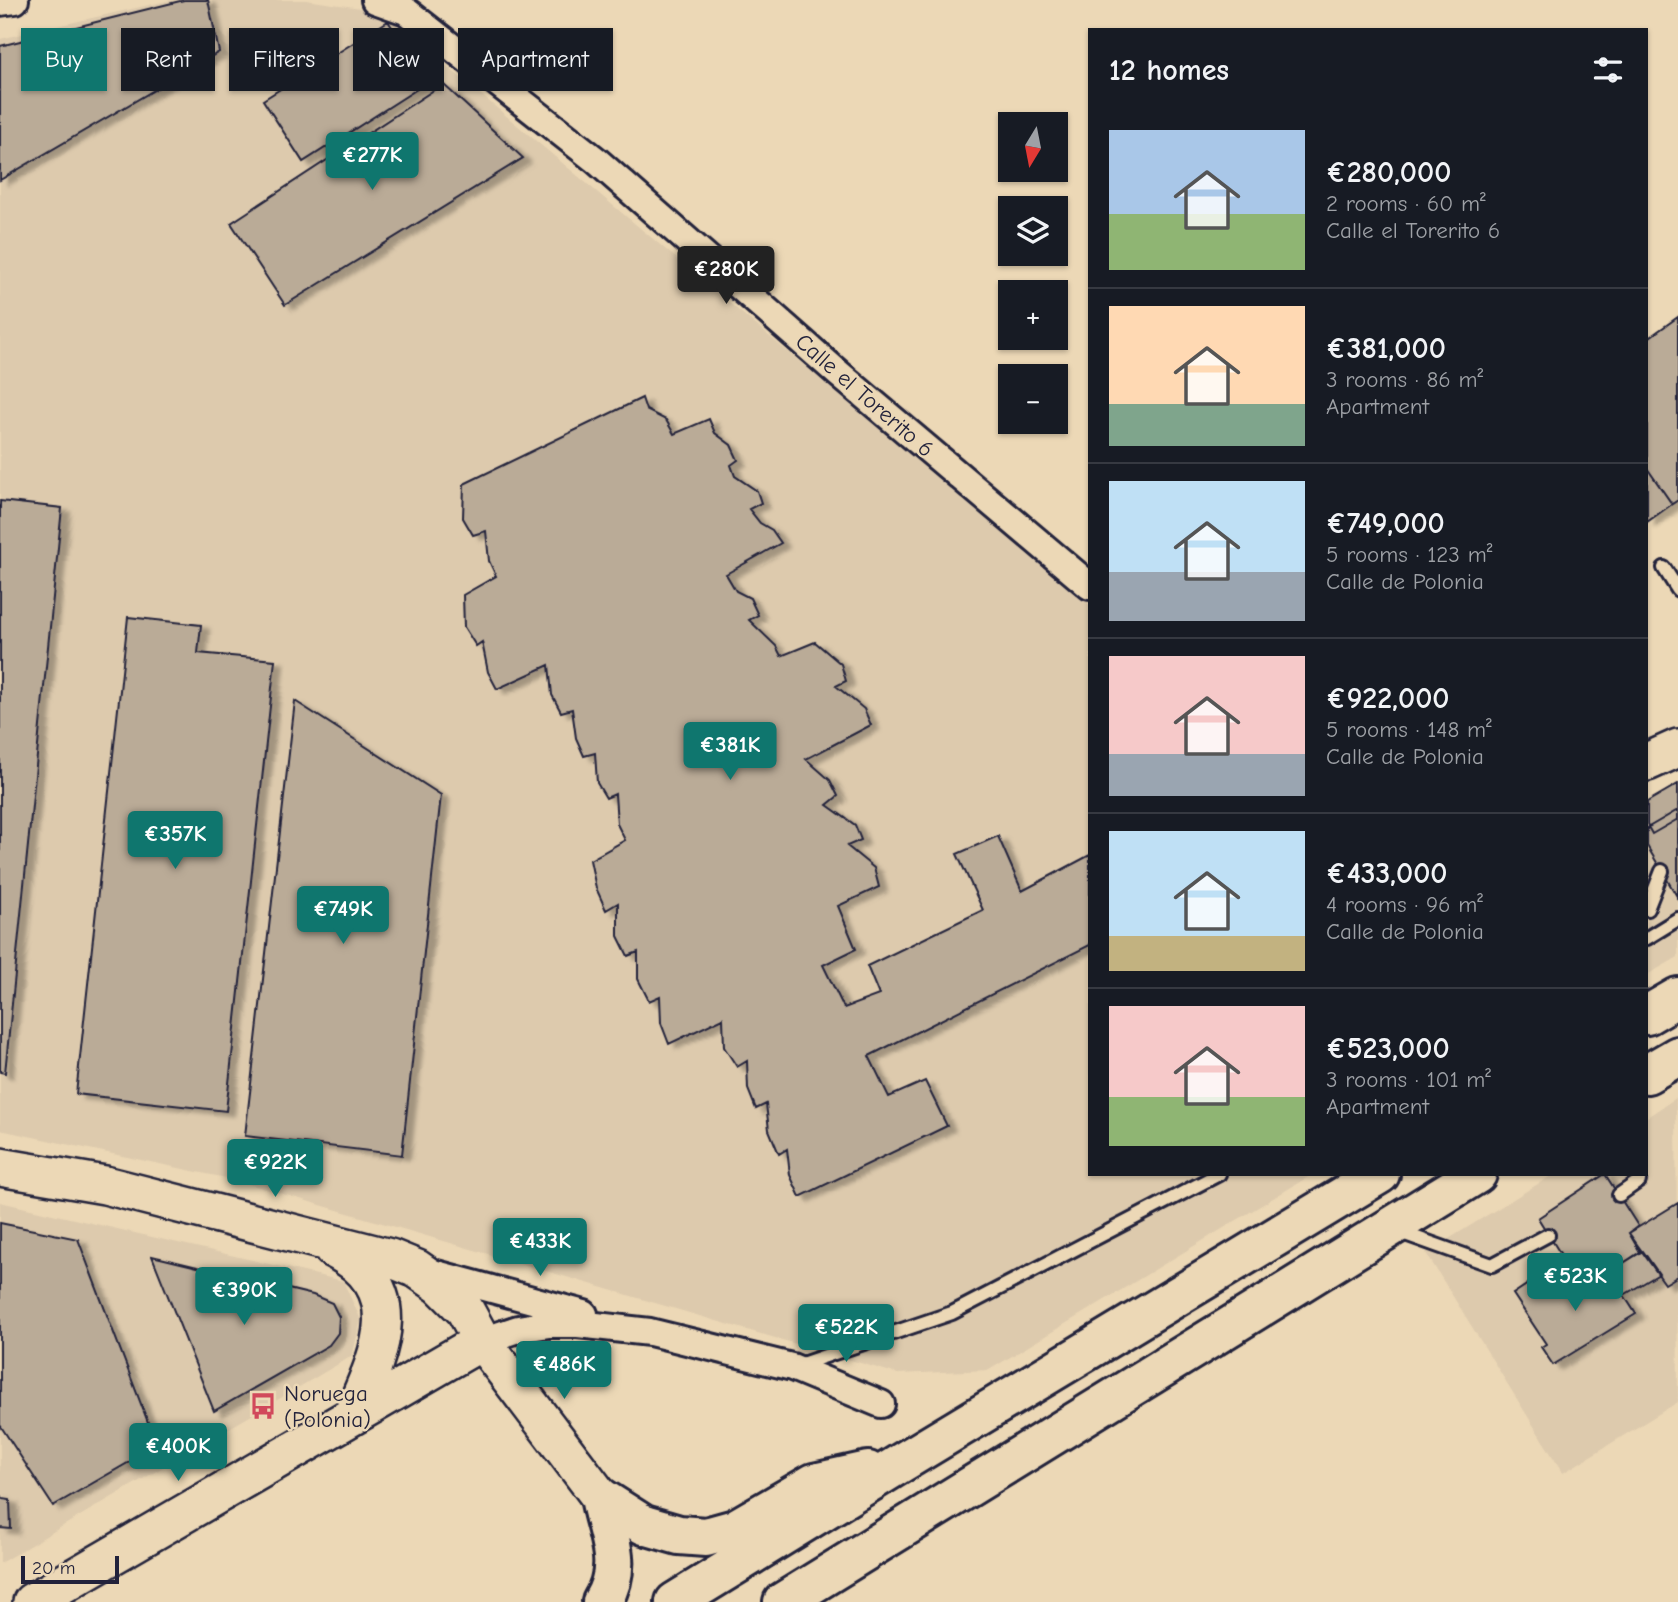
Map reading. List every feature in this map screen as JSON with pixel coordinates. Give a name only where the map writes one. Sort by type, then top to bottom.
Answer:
[{"type":"main road","points":[[1648,1013],[1678,997]]},
{"type":"main road","points":[[1648,1073],[1678,1056]]},
{"type":"main road","points":[[675,1602],[1377,1176]]},
{"type":"main road","points":[[783,1602],[1474,1176]]},
{"type":"main road","points":[[600,1497],[644,1525],[679,1535],[706,1537],[735,1529],[814,1483],[901,1463]]},
{"type":"main road","points":[[600,1497],[615,1563],[610,1588],[602,1602]]},
{"type":"street","points":[[0,2],[15,0]]},
{"type":"street","name":"Calle el Torerito 6","points":[[375,0],[406,11],[597,161],[839,374],[1088,584]]},
{"type":"street","points":[[1648,762],[1678,748]]},
{"type":"street","points":[[0,1167],[105,1185],[390,1258],[417,1269],[792,1367],[881,1404]]},
{"type":"street","points":[[314,1239],[349,1257],[365,1272],[376,1287],[383,1315],[381,1343],[353,1414]]},
{"type":"street","points":[[417,1269],[440,1285],[464,1310],[482,1341],[600,1497]]},
{"type":"street","points":[[32,1602],[482,1341],[518,1329],[550,1324],[578,1324],[650,1332]]},
{"type":"lane","points":[[1664,568],[1678,590]]},
{"type":"lane","points":[[1648,870],[1660,875],[1648,906]]},
{"type":"lane","points":[[1648,937],[1678,919]]},
{"type":"lane","points":[[792,1367],[952,1313],[1215,1176]]},
{"type":"lane","points":[[1619,1195],[1639,1181],[1639,1176]]},
{"type":"lane","points":[[1390,1229],[1492,1265],[1548,1235]]},
{"type":"shaded area","points":[[171,0],[306,0],[381,11],[401,28],[353,28],[353,91],[444,91],[444,64],[458,76],[458,91],[476,91],[1088,603],[1088,1176],[1310,1176],[989,1370],[898,1374],[235,1180],[0,1130],[0,39],[21,34],[21,91],[107,91],[107,28],[48,28]]},
{"type":"shaded area","points":[[1678,784],[1678,957],[1648,974],[1648,801]]},
{"type":"shaded area","points":[[1676,1098],[1678,1402],[1563,1473],[1426,1253],[1551,1176],[1648,1176],[1648,1116]]},
{"type":"shaded area","points":[[0,1202],[343,1281],[361,1320],[352,1356],[0,1563]]},
{"type":"building","points":[[184,0],[208,0],[214,28],[121,28],[121,91],[152,91],[0,180],[0,46],[21,41],[21,91],[107,91],[107,28],[72,28]]},
{"type":"building","points":[[388,21],[393,28],[377,28]]},
{"type":"building","points":[[215,33],[219,52],[215,54]]},
{"type":"building","points":[[353,43],[353,91],[414,91],[303,162],[263,100],[277,91],[339,91],[339,52]]},
{"type":"building","points":[[444,85],[523,158],[285,305],[231,223],[432,91],[444,91]]},
{"type":"building","points":[[1678,317],[1678,500],[1672,504],[1648,469],[1648,338]]},
{"type":"building","points":[[642,398],[646,410],[666,420],[674,434],[709,419],[715,433],[731,445],[738,460],[731,465],[735,476],[757,491],[761,503],[749,509],[760,523],[772,530],[781,543],[726,574],[736,591],[750,598],[758,615],[749,620],[776,646],[781,656],[815,642],[841,664],[846,681],[836,686],[864,709],[871,725],[806,759],[830,780],[838,796],[827,805],[855,825],[861,840],[847,846],[874,868],[879,887],[838,906],[856,949],[823,965],[844,1008],[879,995],[867,966],[983,910],[957,854],[998,836],[1022,891],[1088,856],[1088,946],[869,1056],[889,1097],[925,1081],[947,1126],[800,1197],[790,1175],[787,1149],[779,1154],[769,1130],[766,1104],[756,1109],[748,1089],[747,1061],[737,1067],[724,1047],[723,1018],[669,1044],[661,1023],[660,996],[649,1001],[638,979],[638,952],[628,956],[618,936],[618,903],[606,910],[596,888],[590,860],[625,840],[617,824],[615,794],[606,798],[597,783],[595,753],[584,756],[576,738],[572,709],[561,712],[552,695],[549,665],[497,689],[488,672],[482,642],[476,646],[464,627],[463,595],[496,576],[489,561],[486,531],[473,535],[463,518],[464,484]]},
{"type":"building","points":[[1648,469],[1672,504],[1648,521]]},
{"type":"building","points":[[0,501],[62,508],[5,1073],[0,1072]]},
{"type":"building","points":[[128,617],[201,625],[198,653],[275,660],[226,1111],[76,1094]]},
{"type":"building","points":[[295,701],[441,795],[402,1155],[245,1136]]},
{"type":"building","points":[[1678,784],[1678,819],[1652,834],[1648,827],[1648,801]]},
{"type":"building","points":[[1678,810],[1678,898],[1648,848],[1648,827]]},
{"type":"building","points":[[1602,1176],[1606,1176],[1638,1226],[1629,1233],[1640,1252],[1593,1283],[1583,1269],[1573,1274],[1538,1218]]},
{"type":"building","points":[[1678,1203],[1678,1276],[1665,1284],[1629,1233]]},
{"type":"building","points":[[0,1223],[78,1239],[157,1446],[53,1506],[0,1425]]},
{"type":"building","points":[[1643,1251],[1659,1274],[1624,1295],[1609,1272]]},
{"type":"building","points":[[152,1256],[313,1295],[332,1303],[339,1317],[338,1333],[329,1345],[214,1411]]},
{"type":"building","points":[[1583,1269],[1593,1283],[1609,1272],[1636,1314],[1553,1365],[1541,1347],[1546,1344],[1513,1294],[1528,1284],[1537,1298]]},
{"type":"building","points":[[0,1495],[3,1499],[10,1500],[11,1529],[0,1528]]},
{"type":"place","name":"Noruega (Polonia)","points":[[263,1406]]}]
